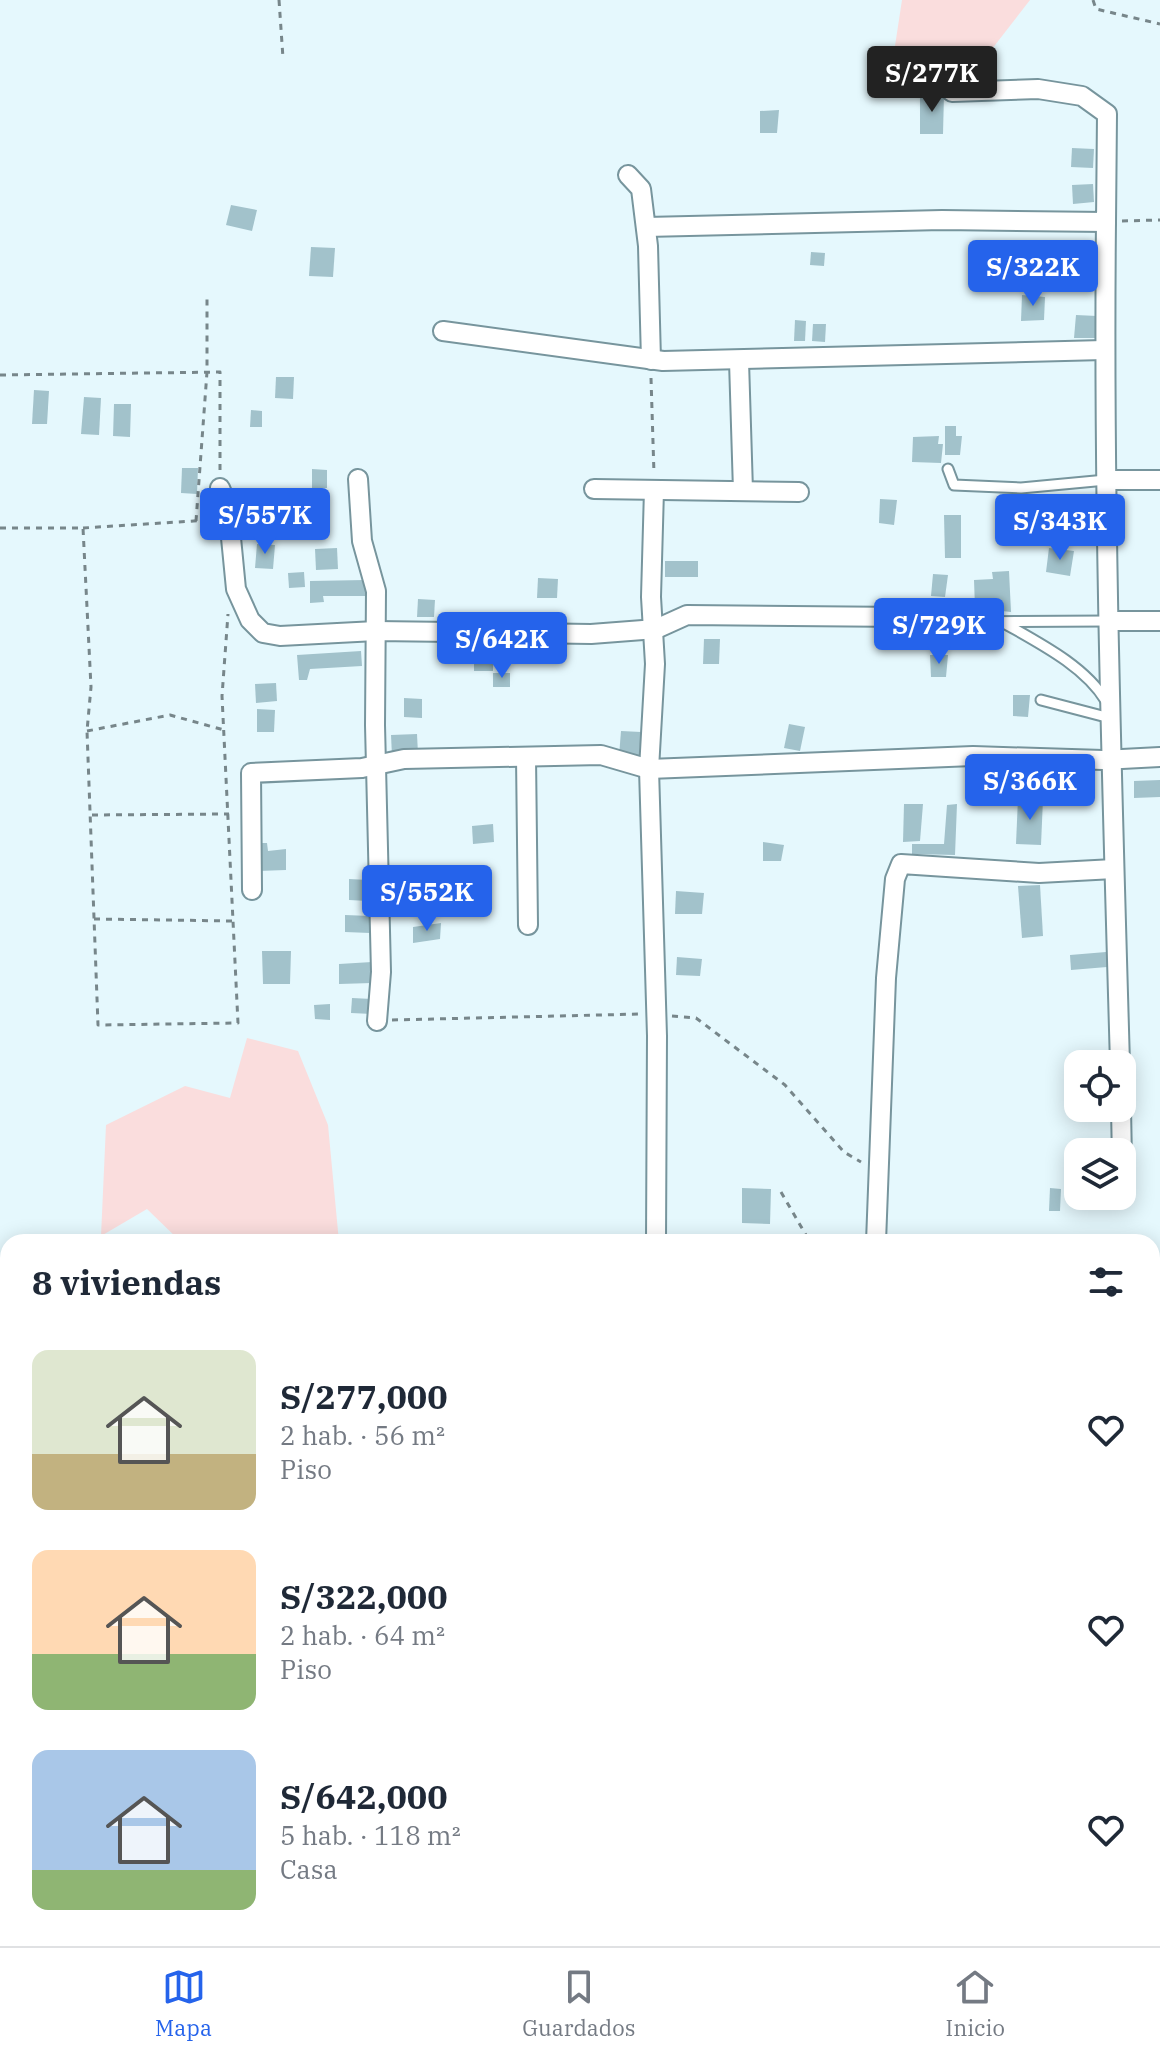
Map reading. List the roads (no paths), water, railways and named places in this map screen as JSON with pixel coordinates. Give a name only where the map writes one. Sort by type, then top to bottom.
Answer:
[{"type":"street","points":[[952,92],[1038,89],[1082,96],[1107,114],[1104,350],[1120,1050]]},
{"type":"street","points":[[628,175],[641,189],[646,227],[651,360]]},
{"type":"street","points":[[646,227],[942,220],[1106,222]]},
{"type":"street","points":[[443,331],[651,360],[739,361],[1104,350]]},
{"type":"street","points":[[739,361],[743,491]]},
{"type":"street","points":[[358,479],[362,541],[376,591],[381,972],[377,1021]]},
{"type":"street","points":[[1106,480],[1160,480]]},
{"type":"street","points":[[220,488],[228,507],[236,589],[250,620],[263,633],[280,636],[376,631],[591,634],[656,629],[687,615],[907,617]]},
{"type":"street","points":[[594,489],[799,492]]},
{"type":"street","points":[[654,490],[651,597],[656,629],[649,769],[657,1036],[656,1234]]},
{"type":"street","points":[[1108,621],[1160,621]]},
{"type":"street","points":[[252,890],[251,773],[378,764],[404,759],[601,755],[649,769],[973,756],[1160,757]]},
{"type":"street","points":[[526,757],[528,925]]},
{"type":"street","points":[[876,1234],[886,978],[895,879],[901,864],[1039,873],[1114,869]]},
{"type":"lane","points":[[948,469],[954,485],[1021,488],[1106,480]]},
{"type":"lane","points":[[942,629],[950,622],[1108,621]]},
{"type":"lane","points":[[1004,623],[1046,647],[1098,687],[1110,713]]},
{"type":"lane","points":[[1041,700],[1110,713]]}]
